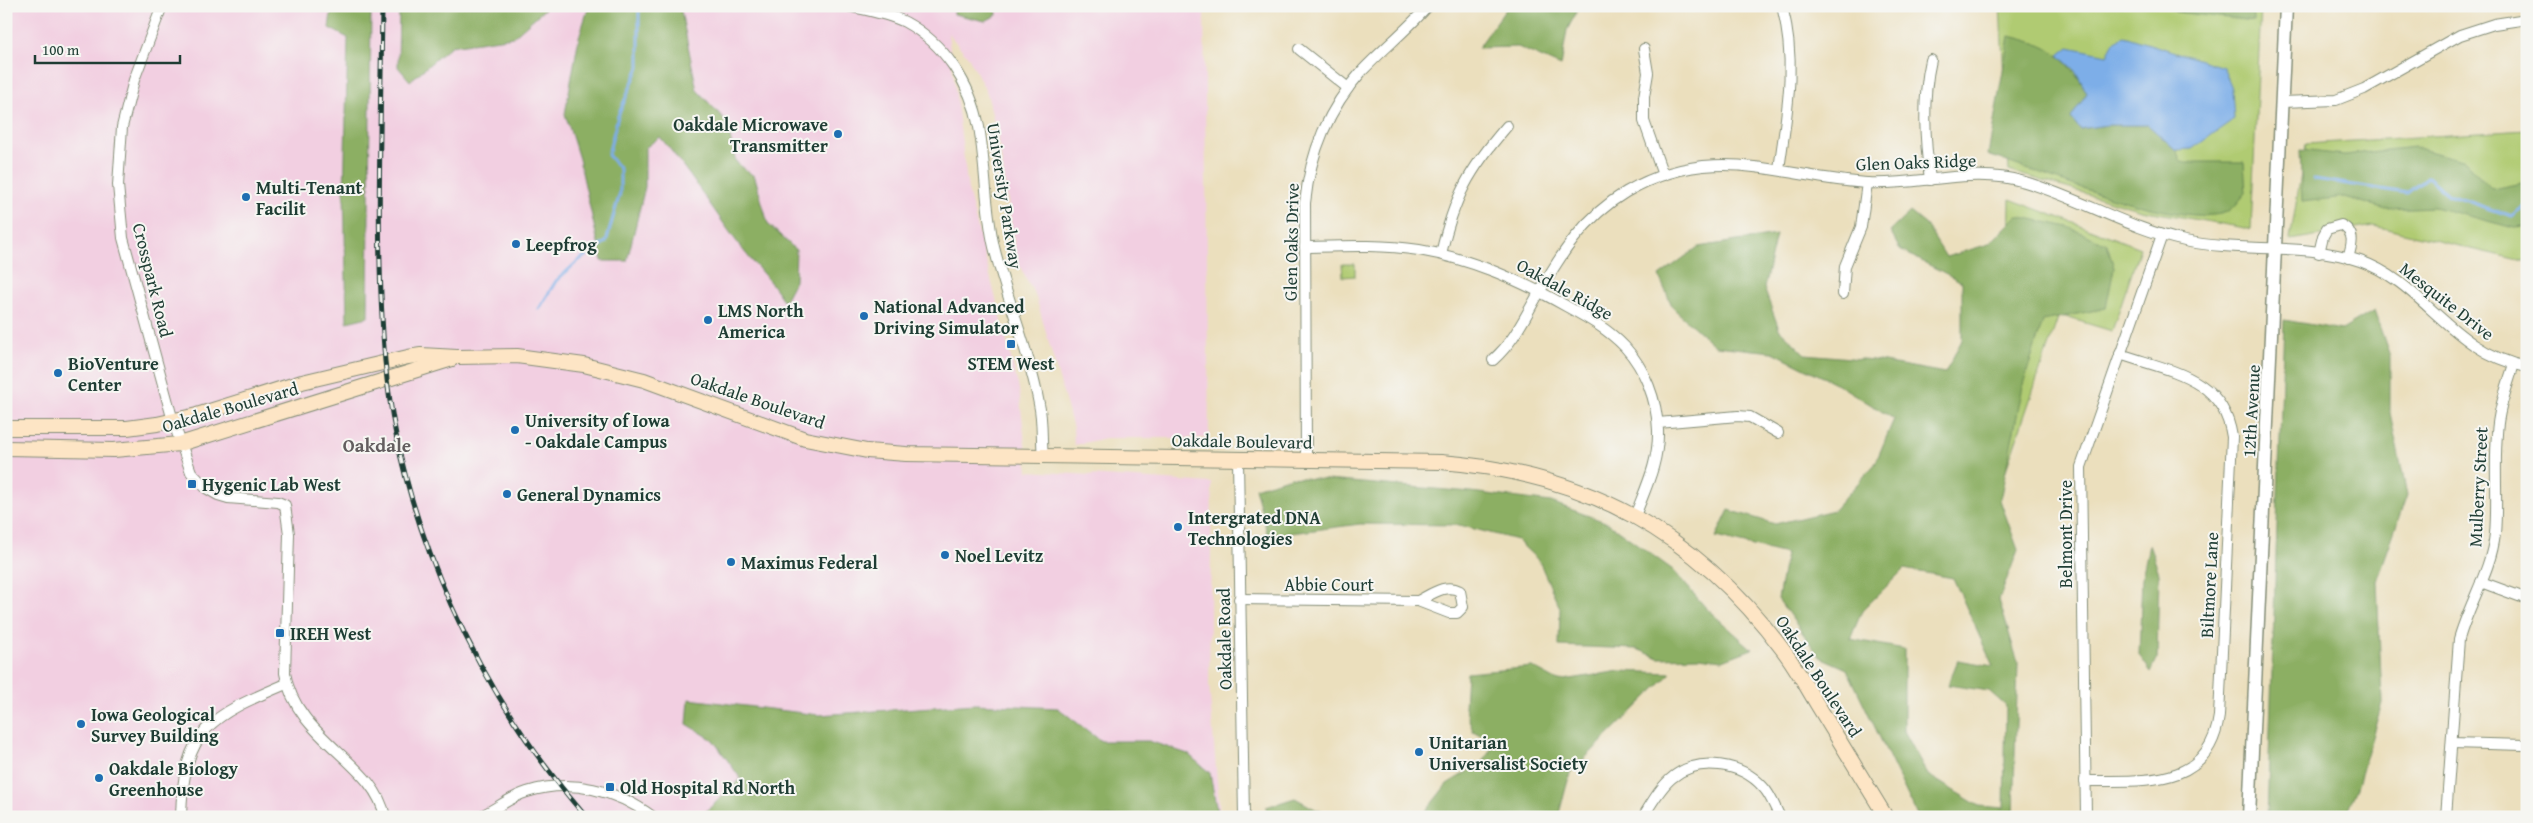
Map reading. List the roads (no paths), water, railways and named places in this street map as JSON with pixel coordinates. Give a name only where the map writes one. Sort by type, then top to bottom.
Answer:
[{"type":"main road","name":"Oakdale Boulevard","points":[[6,428],[128,428],[172,421],[302,382],[386,361],[421,355],[457,357],[517,356],[556,360],[644,380],[805,439],[842,447],[906,454],[1441,462],[1504,469],[1564,485],[1606,502],[1635,516],[1676,542],[1712,569],[1754,613],[1793,664],[1886,817]]},
{"type":"main road","name":"Oakdale Boulevard","points":[[6,448],[114,450],[180,444],[226,431],[388,378],[423,370],[457,357]]},
{"type":"street","name":"Crosspark Road","points":[[162,6],[128,99],[121,137],[118,185],[123,238],[172,421],[192,472],[206,488],[228,498],[278,502],[285,505],[289,534],[284,673],[286,684],[298,711],[310,726],[373,789],[385,817]]},
{"type":"street","name":"University Parkway","points":[[847,6],[883,14],[904,22],[921,33],[952,62],[965,84],[974,106],[979,127],[993,241],[1002,282],[1018,324],[1040,405],[1042,456]]},
{"type":"street","name":"Glen Oaks Drive","points":[[1306,461],[1305,203],[1312,161],[1326,122],[1348,88],[1428,6]]},
{"type":"street","points":[[1779,169],[1791,89],[1792,67],[1782,6]]},
{"type":"street","name":"12th Avenue","points":[[2249,817],[2286,6]]},
{"type":"street","points":[[2282,102],[2336,100],[2364,89],[2460,35],[2494,24],[2527,19]]},
{"type":"street","points":[[1299,49],[1348,88]]},
{"type":"street","points":[[1644,49],[1648,73],[1644,97],[1644,121],[1663,175]]},
{"type":"street","points":[[1930,180],[1925,139],[1927,79],[1931,60]]},
{"type":"street","points":[[1441,254],[1449,219],[1464,183],[1478,160],[1507,126]]},
{"type":"street","name":"Glen Oaks Ridge","points":[[1493,360],[1510,345],[1568,244],[1594,216],[1626,192],[1663,175],[1691,168],[1726,164],[1779,169],[1867,183],[1999,176],[2024,181],[2162,235],[2209,245],[2276,249]]},
{"type":"street","points":[[1843,294],[1844,266],[1861,227],[1867,183]]},
{"type":"street","points":[[2319,253],[2323,236],[2327,229],[2334,225],[2341,225],[2347,228],[2352,238],[2348,258]]},
{"type":"street","name":"Belmont Drive","points":[[2086,817],[2079,480],[2081,467],[2162,235]]},
{"type":"street","name":"Oakdale Ridge","points":[[1305,247],[1394,247],[1441,254],[1497,271],[1600,325],[1626,348],[1646,378],[1658,423],[1655,465],[1635,516]]},
{"type":"street","name":"Mesquite Drive","points":[[2276,249],[2319,253],[2362,262],[2390,278],[2460,337],[2478,349],[2497,359],[2527,367]]},
{"type":"street","name":"Biltmore Lane","points":[[2085,781],[2154,779],[2181,773],[2192,767],[2207,751],[2213,740],[2219,716],[2232,437],[2230,423],[2220,401],[2202,384],[2120,354]]},
{"type":"street","name":"Mulberry Street","points":[[2446,817],[2459,639],[2465,616],[2482,582],[2492,554],[2495,534],[2496,434],[2499,413],[2514,364]]},
{"type":"street","points":[[1658,423],[1738,416],[1750,417],[1778,433]]},
{"type":"street","name":"Oakdale Road","points":[[1238,460],[1244,817]]},
{"type":"street","points":[[2482,582],[2527,598]]},
{"type":"street","name":"Abbie Court","points":[[1239,599],[1418,601]]},
{"type":"street","points":[[181,817],[185,769],[200,736],[220,716],[286,684]]},
{"type":"street","points":[[2452,743],[2524,745]]},
{"type":"street","points":[[1643,817],[1672,777],[1687,768],[1706,765],[1725,765],[1753,777],[1765,788],[1774,812],[1780,817]]},
{"type":"street","points":[[479,817],[526,792],[580,787],[619,796],[636,804],[653,817]]},
{"type":"water","points":[[2124,36],[2223,67],[2232,89],[2234,119],[2192,149],[2176,150],[2148,125],[2107,125],[2080,129],[2071,118],[2087,93],[2075,70],[2059,55],[2069,47],[2107,55],[2114,42]]},
{"type":"waterway","points":[[539,309],[556,281],[578,261],[606,242],[620,193],[620,169],[608,155],[618,116],[639,67],[639,6]]},
{"type":"waterway","points":[[2314,179],[2407,193],[2428,177],[2449,195],[2512,216],[2527,205]]},
{"type":"railway","points":[[382,6],[379,184],[382,317],[385,361],[394,423],[408,485],[427,545],[451,604],[479,661],[511,716],[547,768],[586,817]]},
{"type":"place","name":"Oakdale Microwave Transmitter","points":[[838,134]]},
{"type":"place","name":"Multi-Tenant Facilit","points":[[246,197]]},
{"type":"place","name":"Leepfrog","points":[[516,244]]},
{"type":"place","name":"National Advanced Driving Simulator","points":[[864,316]]},
{"type":"place","name":"LMS North America","points":[[708,320]]},
{"type":"place","name":"STEM West","points":[[1011,344]]},
{"type":"place","name":"BioVenture Center","points":[[58,373]]},
{"type":"place","name":"University of Iowa - Oakdale Campus","points":[[515,430]]},
{"type":"place","name":"Hygenic Lab West","points":[[192,484]]},
{"type":"place","name":"General Dynamics","points":[[507,494]]},
{"type":"place","name":"Intergrated DNA Technologies","points":[[1178,527]]},
{"type":"place","name":"Noel Levitz","points":[[945,555]]},
{"type":"place","name":"Maximus Federal","points":[[731,562]]},
{"type":"place","name":"IREH West","points":[[280,633]]},
{"type":"place","name":"Iowa Geological Survey Building","points":[[81,724]]},
{"type":"place","name":"Unitarian Universalist Society","points":[[1419,752]]},
{"type":"place","name":"Oakdale Biology Greenhouse","points":[[99,778]]},
{"type":"place","name":"Old Hospital Rd North","points":[[610,787]]},
{"type":"district","name":"Oakdale","points":[[377,445]]}]
